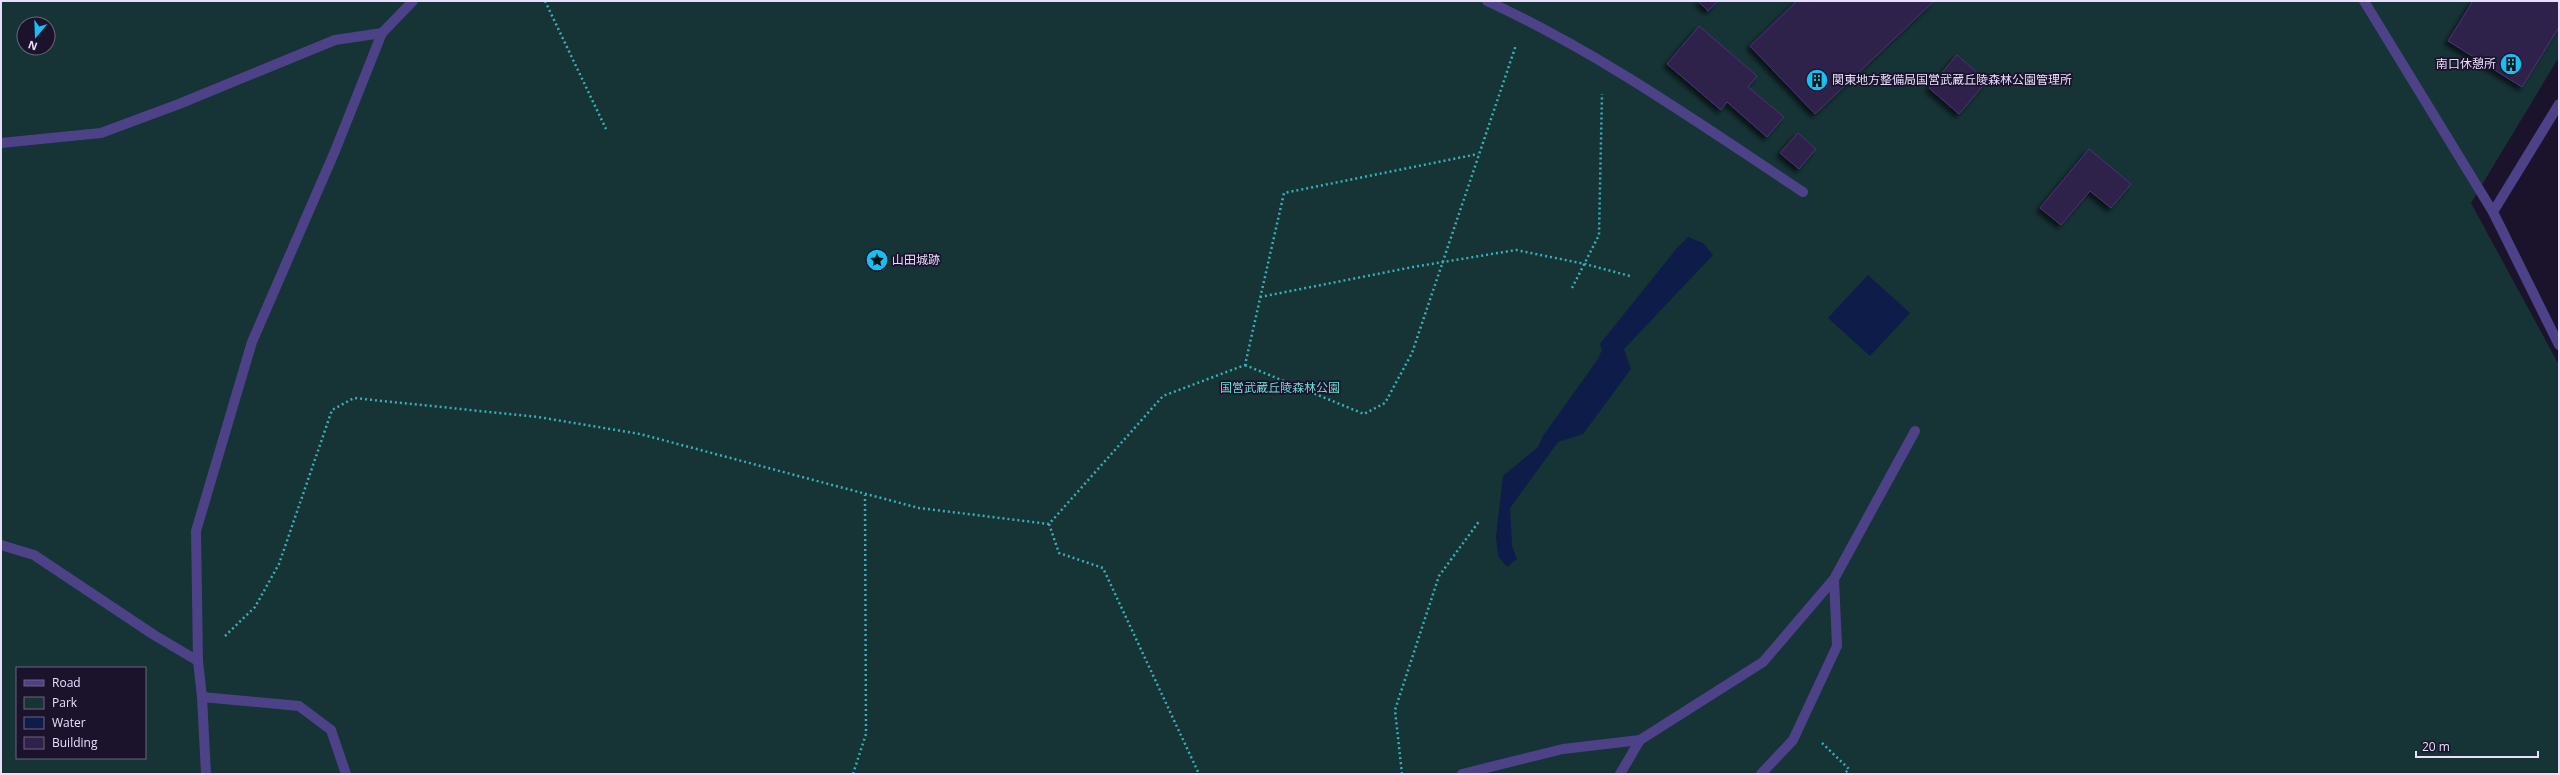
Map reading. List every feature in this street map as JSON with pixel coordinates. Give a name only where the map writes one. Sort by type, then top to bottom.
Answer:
[{"type":"street","points":[[206,774],[202,697],[198,660],[196,531],[247,357],[335,151],[382,33],[413,1]]},
{"type":"street","points":[[1487,1],[1525,18],[1602,60],[1803,192]]},
{"type":"street","points":[[2364,1],[2493,212],[2559,345]]},
{"type":"street","points":[[1,142],[101,132],[179,104],[335,40],[382,33]]},
{"type":"street","points":[[2493,212],[2559,104]]},
{"type":"street","points":[[1462,774],[1563,749],[1640,740],[1763,662],[1834,578],[1916,431]]},
{"type":"street","points":[[1,545],[34,556],[154,635],[198,660]]},
{"type":"street","points":[[1761,774],[1794,740],[1837,646],[1834,578]]},
{"type":"street","points":[[202,697],[299,706],[331,730],[346,774]]},
{"type":"street","points":[[1620,774],[1640,740]]},
{"type":"path","points":[[545,1],[606,129]]},
{"type":"path","points":[[1049,524],[1163,396],[1245,365],[1364,414],[1385,402],[1412,353],[1525,18]]},
{"type":"path","points":[[1572,288],[1599,236],[1602,60]]},
{"type":"path","points":[[1245,365],[1284,193],[1478,154]]},
{"type":"path","points":[[1260,297],[1443,262],[1516,250],[1585,264],[1630,276]]},
{"type":"path","points":[[198,660],[255,607],[279,564],[332,410],[354,398],[538,417],[640,434],[919,508],[1049,524]]},
{"type":"path","points":[[853,774],[866,734],[865,494]]},
{"type":"path","points":[[1402,774],[1395,710],[1439,576],[1480,520]]},
{"type":"path","points":[[1049,524],[1059,552],[1103,568],[1199,774]]},
{"type":"path","points":[[1802,723],[1849,769],[1844,774]]},
{"type":"green space","name":"国営武蔵丘陵森林公園","points":[[1,1],[2559,1],[2559,57],[2471,203],[2559,365],[2559,774],[1,774]]},
{"type":"water","points":[[1688,237],[1703,243],[1713,255],[1624,349],[1631,369],[1583,434],[1558,442],[1510,508],[1512,546],[1517,559],[1507,567],[1498,556],[1496,537],[1503,476],[1538,447],[1543,436],[1598,359],[1602,350],[1600,344],[1677,248]]},
{"type":"water","points":[[1868,275],[1910,313],[1870,356],[1828,318]]},
{"type":"building","points":[[1698,1],[1718,1],[1708,11]]},
{"type":"building","name":"関東地方整備局国営武蔵丘陵森林公園管理所","points":[[1797,1],[1934,1],[1815,114],[1750,46]]},
{"type":"building","name":"南口休憩所","points":[[2473,1],[2559,1],[2559,27],[2522,87],[2448,41]]},
{"type":"building","points":[[1699,26],[1757,76],[1748,87],[1784,117],[1767,137],[1727,102],[1721,110],[1667,64]]},
{"type":"building","points":[[1957,55],[1987,81],[1959,114],[1929,88]]},
{"type":"building","points":[[1798,133],[1816,149],[1799,169],[1780,153]]},
{"type":"building","points":[[2089,149],[2131,184],[2111,208],[2090,191],[2061,225],[2040,208]]},
{"type":"place","name":"南口休憩所","points":[[2511,64]]},
{"type":"place","name":"関東地方整備局国営武蔵丘陵森林公園管理所","points":[[1817,80]]},
{"type":"place","name":"山田城跡","points":[[877,260]]}]
